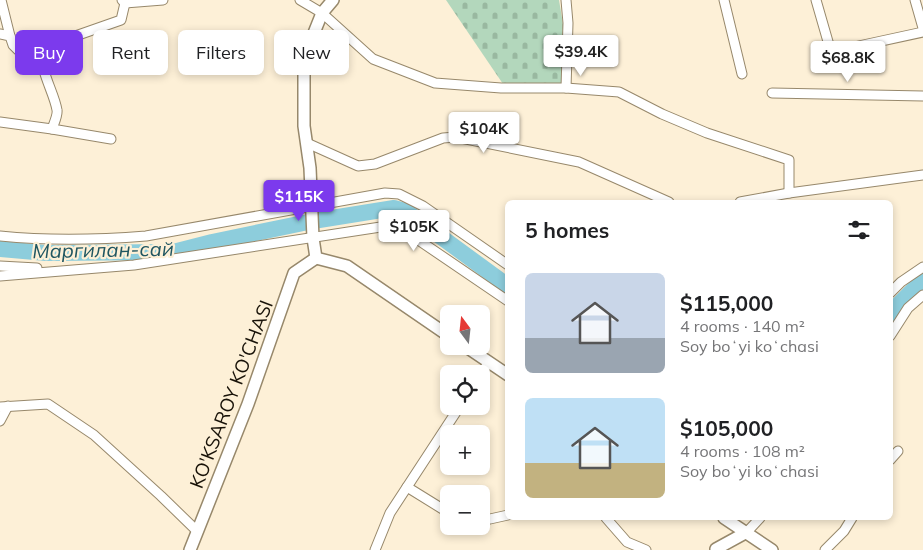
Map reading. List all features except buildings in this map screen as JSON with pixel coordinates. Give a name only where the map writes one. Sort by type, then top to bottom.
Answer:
[{"type":"street","points":[[1,0],[10,36],[15,47]]},
{"type":"street","points":[[83,33],[121,20],[124,2],[163,0]]},
{"type":"street","points":[[300,0],[322,13],[373,59],[435,83],[501,88],[566,88],[619,92],[662,114],[708,133],[789,160],[789,193]]},
{"type":"street","points":[[333,0],[322,13],[308,48],[304,70],[304,126],[316,258],[347,266],[440,330]]},
{"type":"street","points":[[566,0],[568,23],[566,88]]},
{"type":"street","points":[[724,0],[742,74]]},
{"type":"street","points":[[816,0],[831,52],[923,30],[915,0]]},
{"type":"street","points":[[0,34],[10,36]]},
{"type":"street","points":[[46,75],[57,111],[52,129]]},
{"type":"street","points":[[772,93],[923,96]]},
{"type":"street","points":[[0,122],[111,139]]},
{"type":"street","points":[[307,143],[358,166],[375,164],[443,138],[456,137],[579,162],[664,200]]},
{"type":"street","points":[[751,200],[923,175]]},
{"type":"street","points":[[0,236],[34,239],[106,239],[146,236],[385,193],[399,194],[423,206],[505,263]]},
{"type":"street","points":[[0,276],[134,265],[394,226],[411,235],[505,299]]},
{"type":"street","name":"KO'KSAROY KO'CHASI","points":[[190,550],[248,404],[294,273],[316,258]]},
{"type":"street","points":[[0,266],[75,270]]},
{"type":"street","points":[[893,290],[923,267]]},
{"type":"street","points":[[893,331],[908,308],[923,295]]},
{"type":"street","points":[[478,355],[505,373]]},
{"type":"street","points":[[0,421],[4,406],[48,404],[94,435],[162,496],[197,531]]},
{"type":"street","points":[[375,550],[390,513],[454,415]]},
{"type":"street","points":[[893,456],[898,450]]},
{"type":"street","points":[[407,487],[440,507]]},
{"type":"street","points":[[490,519],[505,516]]},
{"type":"street","points":[[608,520],[627,542],[646,550]]},
{"type":"street","points":[[727,520],[772,550]]},
{"type":"street","points":[[718,550],[747,532],[758,520]]},
{"type":"street","points":[[824,550],[844,530],[851,520]]},
{"type":"green space","points":[[446,0],[559,0],[563,24],[562,86],[503,84]]},
{"type":"waterway","name":"Маргилан-сай","points":[[0,249],[46,253],[173,252],[313,221],[394,208],[411,215],[505,284]]},
{"type":"waterway","name":"Маргилан-сай","points":[[893,310],[923,280]]}]
